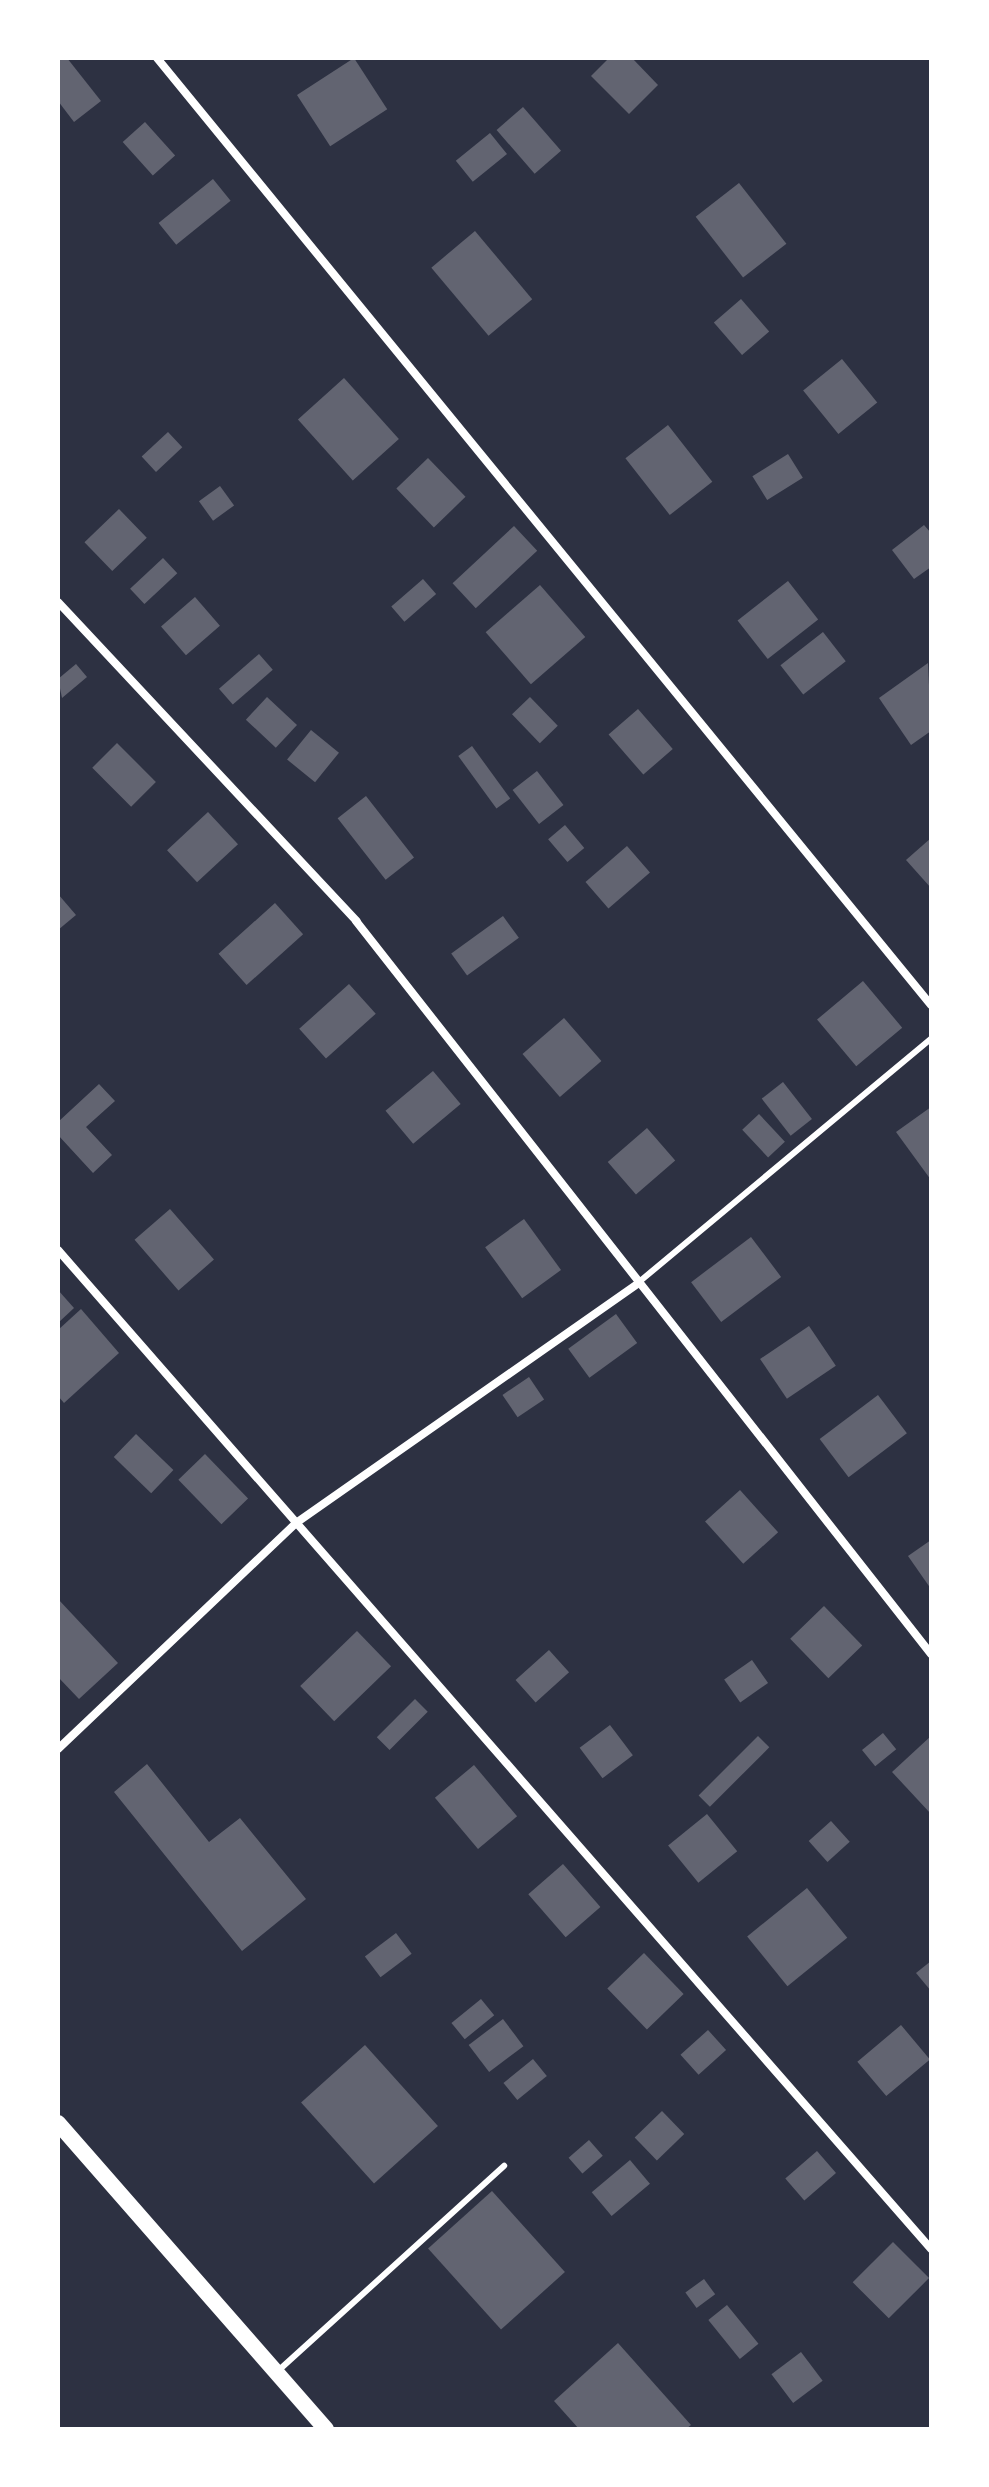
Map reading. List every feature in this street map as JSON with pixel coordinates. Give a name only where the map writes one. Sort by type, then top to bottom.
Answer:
[{"type":"main road","points":[[58,2123],[326,2429]]},
{"type":"street","points":[[157,58],[931,1005]]},
{"type":"street","points":[[58,602],[356,921],[636,1285],[931,1654]]},
{"type":"street","points":[[58,1250],[931,2249]]},
{"type":"street","points":[[58,1749],[296,1523],[636,1285]]},
{"type":"lane","points":[[636,1285],[931,1039]]},
{"type":"lane","points":[[276,2372],[504,2166]]},
{"type":"building","points":[[58,58],[67,58],[101,101],[74,122],[58,101]]},
{"type":"building","points":[[354,58],[387,109],[330,146],[297,95]]},
{"type":"building","points":[[609,58],[632,58],[658,85],[629,114],[591,76]]},
{"type":"building","points":[[523,107],[561,151],[535,174],[497,130]]},
{"type":"building","points":[[145,122],[175,155],[153,176],[123,142]]},
{"type":"building","points":[[490,133],[507,154],[473,182],[456,161]]},
{"type":"building","points":[[213,179],[231,201],[176,245],[159,223]]},
{"type":"building","points":[[739,183],[786,244],[743,278],[696,217]]},
{"type":"building","points":[[475,231],[532,299],[489,336],[431,268]]},
{"type":"building","points":[[741,299],[769,331],[742,355],[714,323]]},
{"type":"building","points":[[842,359],[877,403],[838,434],[803,390]]},
{"type":"building","points":[[344,378],[399,439],[353,480],[298,419]]},
{"type":"building","points":[[668,425],[712,482],[670,515],[625,458]]},
{"type":"building","points":[[168,432],[182,447],[156,472],[142,457]]},
{"type":"building","points":[[788,454],[803,478],[767,500],[752,476]]},
{"type":"building","points":[[428,458],[466,497],[434,527],[396,489]]},
{"type":"building","points":[[220,486],[234,505],[213,521],[199,501]]},
{"type":"building","points":[[119,509],[147,538],[112,571],[84,542]]},
{"type":"building","points":[[924,525],[931,533],[931,567],[914,579],[892,550]]},
{"type":"building","points":[[514,526],[537,551],[476,608],[453,583]]},
{"type":"building","points":[[163,558],[177,573],[144,604],[130,589]]},
{"type":"building","points":[[423,579],[436,594],[404,622],[391,607]]},
{"type":"building","points":[[788,581],[818,620],[768,659],[738,620]]},
{"type":"building","points":[[540,585],[585,637],[531,684],[486,632]]},
{"type":"building","points":[[195,597],[220,626],[186,655],[161,627]]},
{"type":"building","points":[[823,632],[846,661],[803,694],[780,665]]},
{"type":"building","points":[[259,654],[273,670],[233,705],[219,689]]},
{"type":"building","points":[[928,663],[931,731],[911,745],[879,698]]},
{"type":"building","points":[[76,664],[87,677],[62,698],[58,679]]},
{"type":"building","points":[[267,697],[297,725],[276,748],[246,720]]},
{"type":"building","points":[[530,697],[558,726],[540,743],[512,714]]},
{"type":"building","points":[[638,709],[673,749],[643,775],[609,735]]},
{"type":"building","points":[[311,730],[339,753],[315,782],[287,760]]},
{"type":"building","points":[[117,743],[156,782],[131,807],[92,768]]},
{"type":"building","points":[[472,746],[510,799],[496,809],[458,756]]},
{"type":"building","points":[[537,771],[563,805],[539,824],[513,790]]},
{"type":"building","points":[[366,796],[414,857],[386,880],[338,818]]},
{"type":"building","points":[[208,812],[238,844],[197,882],[167,850]]},
{"type":"building","points":[[565,825],[584,848],[567,862],[548,839]]},
{"type":"building","points":[[931,838],[931,888],[906,860]]},
{"type":"building","points":[[627,846],[650,872],[608,908],[585,882]]},
{"type":"building","points":[[58,894],[76,915],[58,930]]},
{"type":"building","points":[[275,903],[303,934],[247,985],[219,954]]},
{"type":"building","points":[[503,916],[519,938],[467,975],[451,954]]},
{"type":"building","points":[[863,981],[902,1028],[856,1066],[817,1020]]},
{"type":"building","points":[[349,984],[376,1014],[326,1059],[299,1029]]},
{"type":"building","points":[[564,1018],[601,1061],[560,1097],[522,1054]]},
{"type":"building","points":[[433,1071],[461,1104],[413,1144],[386,1111]]},
{"type":"building","points":[[783,1082],[812,1119],[791,1136],[762,1099]]},
{"type":"building","points":[[99,1084],[115,1101],[86,1127],[112,1155],[93,1173],[58,1135],[58,1122]]},
{"type":"building","points":[[931,1107],[931,1180],[896,1132]]},
{"type":"building","points":[[759,1114],[785,1142],[768,1157],[742,1130]]},
{"type":"building","points":[[647,1128],[675,1160],[636,1195],[608,1162]]},
{"type":"building","points":[[170,1209],[214,1260],[178,1290],[135,1240]]},
{"type":"building","points":[[524,1219],[561,1270],[522,1298],[485,1247]]},
{"type":"building","points":[[751,1237],[781,1277],[721,1322],[691,1282]]},
{"type":"building","points":[[58,1290],[74,1308],[58,1323]]},
{"type":"building","points":[[81,1309],[119,1353],[64,1403],[58,1396],[58,1330]]},
{"type":"building","points":[[616,1314],[637,1343],[589,1378],[568,1349]]},
{"type":"building","points":[[809,1326],[836,1366],[787,1399],[760,1359]]},
{"type":"building","points":[[529,1377],[544,1399],[518,1417],[502,1395]]},
{"type":"building","points":[[878,1395],[907,1433],[849,1477],[820,1439]]},
{"type":"building","points":[[136,1434],[173,1470],[151,1493],[114,1457]]},
{"type":"building","points":[[205,1454],[248,1499],[221,1524],[178,1480]]},
{"type":"building","points":[[740,1490],[778,1532],[743,1564],[705,1521]]},
{"type":"building","points":[[931,1540],[931,1589],[908,1556]]},
{"type":"building","points":[[58,1599],[118,1663],[79,1699],[58,1677]]},
{"type":"building","points":[[824,1606],[862,1646],[828,1678],[790,1639]]},
{"type":"building","points":[[357,1631],[391,1666],[334,1721],[300,1686]]},
{"type":"building","points":[[549,1650],[569,1672],[536,1702],[516,1680]]},
{"type":"building","points":[[752,1660],[768,1683],[740,1702],[724,1680]]},
{"type":"building","points":[[415,1699],[428,1712],[390,1750],[377,1737]]},
{"type":"building","points":[[610,1725],[633,1755],[603,1778],[580,1748]]},
{"type":"building","points":[[883,1733],[896,1749],[875,1766],[862,1750]]},
{"type":"building","points":[[758,1736],[769,1747],[710,1807],[699,1795]]},
{"type":"building","points":[[931,1736],[931,1814],[892,1772]]},
{"type":"building","points":[[147,1764],[209,1842],[240,1818],[306,1899],[242,1951],[114,1792]]},
{"type":"building","points":[[474,1765],[517,1816],[478,1849],[435,1798]]},
{"type":"building","points":[[707,1814],[737,1851],[698,1883],[668,1845]]},
{"type":"building","points":[[831,1821],[850,1842],[827,1862],[809,1841]]},
{"type":"building","points":[[563,1864],[600,1907],[566,1937],[528,1894]]},
{"type":"building","points":[[807,1888],[847,1938],[787,1986],[747,1936]]},
{"type":"building","points":[[396,1933],[412,1954],[381,1977],[365,1956]]},
{"type":"building","points":[[644,1953],[684,1994],[647,2029],[607,1988]]},
{"type":"building","points":[[931,1961],[931,1991],[916,1973]]},
{"type":"building","points":[[481,1999],[494,2015],[465,2039],[451,2023]]},
{"type":"building","points":[[503,2019],[523,2046],[489,2072],[469,2045]]},
{"type":"building","points":[[901,2025],[930,2059],[886,2096],[857,2062]]},
{"type":"building","points":[[708,2030],[726,2050],[699,2075],[681,2055]]},
{"type":"building","points":[[365,2045],[438,2126],[374,2184],[301,2103]]},
{"type":"building","points":[[533,2059],[547,2076],[517,2100],[503,2083]]},
{"type":"building","points":[[662,2111],[684,2134],[657,2160],[635,2137]]},
{"type":"building","points":[[589,2140],[603,2156],[582,2174],[569,2158]]},
{"type":"building","points":[[817,2151],[836,2173],[804,2200],[785,2179]]},
{"type":"building","points":[[630,2160],[650,2184],[612,2216],[592,2192]]},
{"type":"building","points":[[492,2191],[565,2272],[501,2330],[428,2249]]},
{"type":"building","points":[[893,2242],[929,2278],[889,2318],[853,2282]]},
{"type":"building","points":[[704,2279],[715,2294],[697,2308],[685,2293]]},
{"type":"building","points":[[727,2305],[758,2344],[740,2359],[708,2320]]},
{"type":"building","points":[[618,2343],[691,2425],[686,2429],[579,2429],[554,2401]]},
{"type":"building","points":[[801,2352],[823,2381],[793,2403],[771,2374]]}]
